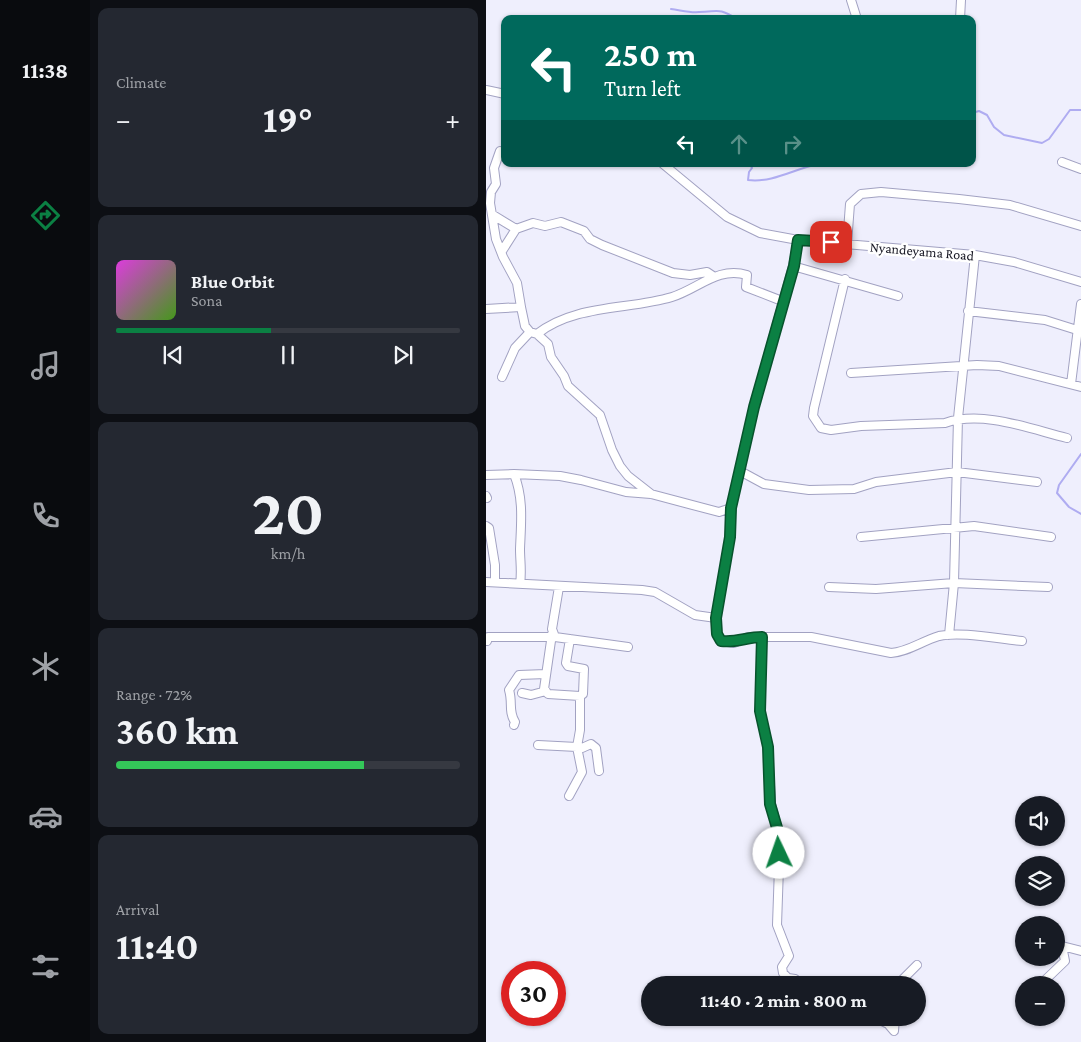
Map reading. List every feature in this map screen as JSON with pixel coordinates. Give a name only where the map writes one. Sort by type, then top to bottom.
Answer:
[{"type":"street","points":[[851,0],[856,15]]},
{"type":"street","points":[[960,15],[961,0]]},
{"type":"street","points":[[486,90],[501,93]]},
{"type":"street","points":[[500,151],[494,168],[496,184],[491,192],[490,203],[494,228],[503,257],[517,283],[525,326],[548,344],[551,357],[564,376],[568,386],[600,415],[612,450],[620,466],[628,476],[651,494]]},
{"type":"street","points":[[1062,162],[1081,169]]},
{"type":"street","name":"Nyandeyama Road","points":[[667,167],[727,217],[760,233],[798,240],[975,255],[1014,262],[1081,282]]},
{"type":"street","points":[[847,244],[850,204],[861,194],[881,192],[993,202],[1029,210],[1081,226]]},
{"type":"street","points":[[493,215],[516,229]]},
{"type":"street","points":[[502,251],[516,229],[533,223],[545,226],[560,222],[584,231],[590,239],[602,246],[673,273],[690,275],[708,272],[713,276]]},
{"type":"street","points":[[798,240],[794,266],[782,301],[754,407],[731,508],[730,537],[716,618],[717,634],[721,641],[734,643],[748,637],[811,637],[891,652],[900,652],[926,641],[949,635],[1022,641]]},
{"type":"street","points":[[949,635],[954,582],[958,418],[975,255]]},
{"type":"street","points":[[794,266],[898,296]]},
{"type":"street","points":[[502,377],[516,348],[534,333],[547,326],[582,313],[672,297],[713,276],[740,273],[747,275],[746,287],[782,301]]},
{"type":"street","points":[[844,279],[814,408],[816,423],[821,428],[831,430],[861,426],[945,422],[958,418],[999,421],[1067,438]]},
{"type":"street","points":[[1071,384],[1081,304]]},
{"type":"street","points":[[486,309],[521,306]]},
{"type":"street","points":[[968,311],[1023,316],[1077,330]]},
{"type":"street","points":[[851,373],[963,364],[999,366],[1081,387]]},
{"type":"street","points":[[740,471],[764,484],[809,490],[854,488],[876,482],[957,472],[1037,482]]},
{"type":"street","points":[[514,474],[520,493],[522,515],[520,551],[523,566],[520,584]]},
{"type":"street","points":[[486,475],[560,476],[626,492],[651,494],[719,512],[731,508]]},
{"type":"street","points":[[486,526],[489,528],[495,565],[495,582]]},
{"type":"street","points":[[861,537],[983,527],[1051,537]]},
{"type":"street","points":[[486,582],[559,587],[614,587],[655,592],[695,615],[716,618]]},
{"type":"street","points":[[829,587],[876,590],[954,582],[1048,587]]},
{"type":"street","points":[[546,691],[546,674],[559,587]]},
{"type":"street","points":[[487,641],[488,637],[551,635],[628,647]]},
{"type":"street","points":[[762,637],[760,711],[768,747],[770,804],[780,838],[777,925],[789,956],[782,967],[783,973],[786,976]]},
{"type":"street","points":[[569,796],[582,772],[577,746],[580,730],[580,696],[583,694],[584,669],[568,666],[570,639]]},
{"type":"street","points":[[514,725],[515,722],[510,709],[512,698],[509,690],[519,675],[546,674]]},
{"type":"street","points":[[522,693],[530,696],[546,691],[555,696],[580,696]]},
{"type":"street","points":[[538,745],[577,746],[582,748],[591,744],[596,748],[599,771]]},
{"type":"street","points":[[1049,976],[1065,961],[1062,946],[1081,951]]},
{"type":"street","points":[[906,976],[917,965]]},
{"type":"waterway","points":[[671,9],[692,12],[715,11],[730,15]]},
{"type":"waterway","points":[[976,112],[979,111],[987,115],[994,127],[1004,135],[1042,143],[1049,139],[1070,110],[1081,110]]},
{"type":"waterway","points":[[752,167],[748,180],[775,178],[806,167]]},
{"type":"waterway","points":[[1081,454],[1059,485],[1057,493],[1069,507],[1081,514]]},
{"type":"route","points":[[779,853],[780,838],[770,804],[770,757],[760,711],[762,693],[762,637],[748,637],[734,643],[721,641],[717,634],[716,618],[730,537],[731,508],[754,407],[782,301],[794,266],[798,240],[831,242]]}]
